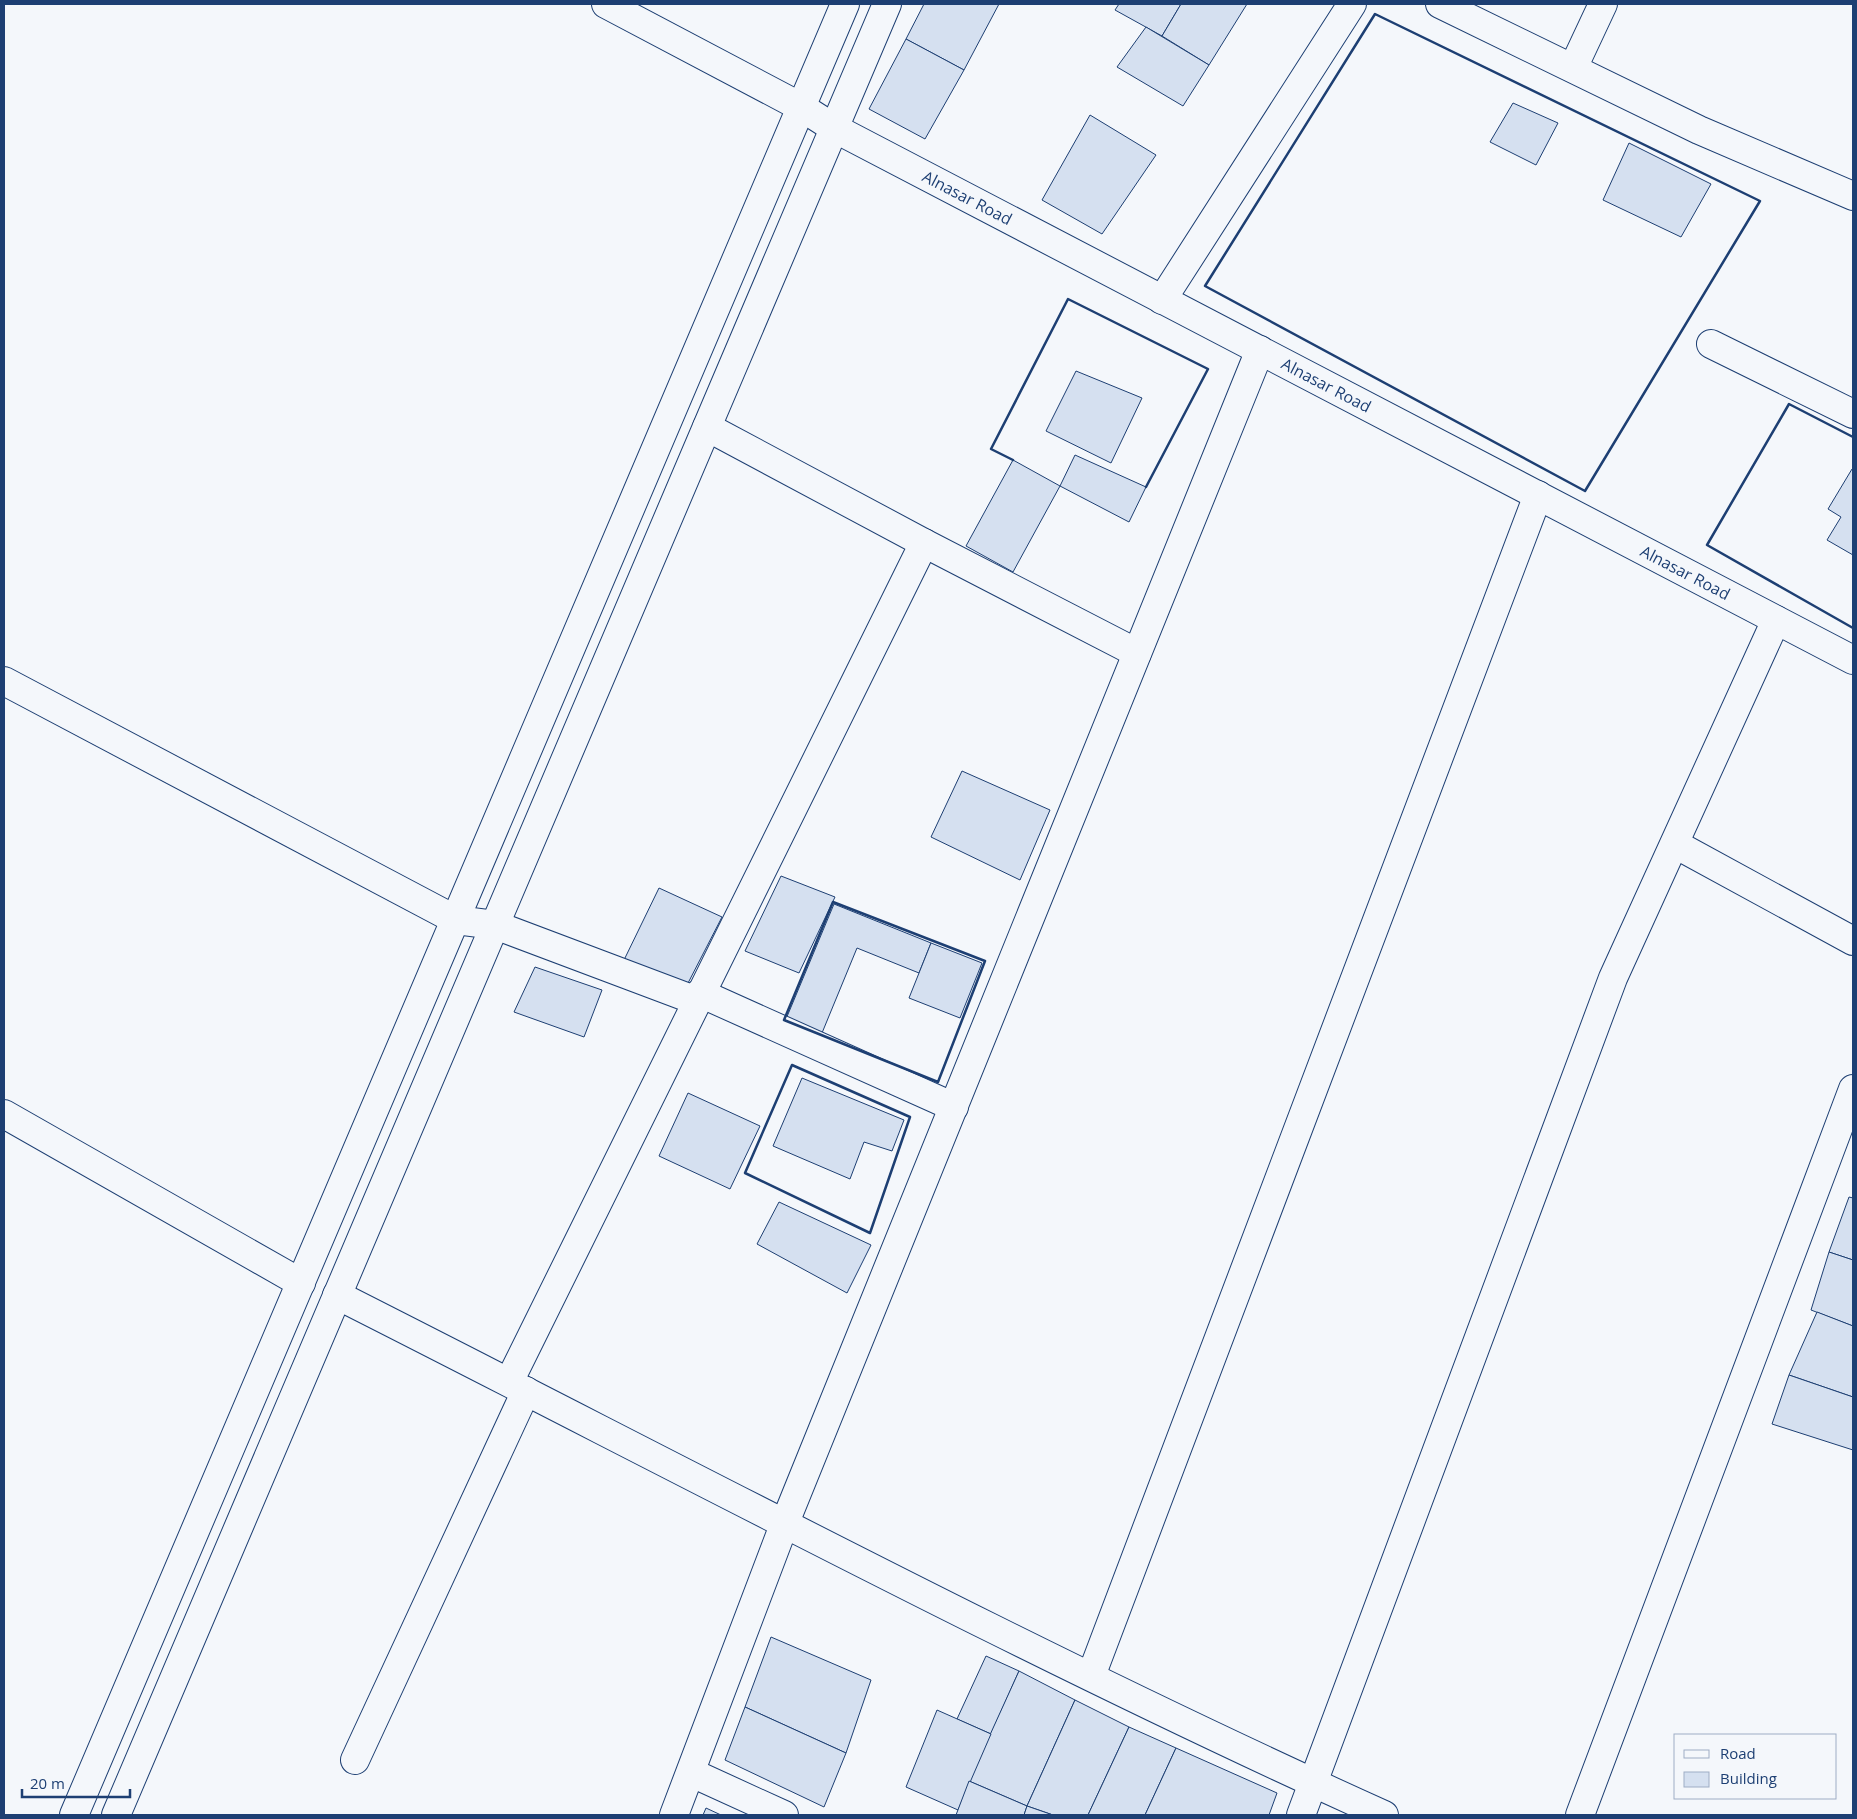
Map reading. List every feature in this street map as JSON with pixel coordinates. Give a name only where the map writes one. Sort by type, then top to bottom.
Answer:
[{"type":"street","name":"Alnasar Road","points":[[606,4],[801,107],[834,128],[1853,660]]},
{"type":"street","points":[[74,1815],[845,4]]},
{"type":"street","points":[[116,1815],[887,4]]},
{"type":"street","points":[[1162,300],[1352,4]]},
{"type":"street","points":[[1440,4],[1699,130],[1853,196]]},
{"type":"street","points":[[1573,68],[1603,4]]},
{"type":"street","points":[[1711,344],[1853,414]]},
{"type":"street","points":[[674,1815],[692,1773],[784,1524],[1260,350]]},
{"type":"street","points":[[707,427],[924,544],[1137,653]]},
{"type":"street","points":[[1091,1676],[1538,496]]},
{"type":"street","points":[[355,1760],[518,1387],[698,997],[924,544]]},
{"type":"street","points":[[1301,1815],[1613,978],[1676,844],[1776,620]]},
{"type":"street","points":[[4,681],[456,920],[495,925],[698,997],[954,1107]]},
{"type":"street","points":[[1676,844],[1853,941]]},
{"type":"street","points":[[1580,1815],[1853,1090]]},
{"type":"street","points":[[4,1114],[301,1283]]},
{"type":"street","points":[[337,1296],[784,1524],[1091,1676],[1312,1783],[1384,1815]]},
{"type":"street","points":[[692,1773],[784,1815]]},
{"type":"building","points":[[924,4],[999,4],[964,70],[906,39]]},
{"type":"building","points":[[1119,4],[1181,4],[1162,36],[1115,10]]},
{"type":"building","points":[[1181,4],[1247,4],[1209,65],[1162,36]]},
{"type":"building","points":[[1146,27],[1209,65],[1183,106],[1117,67]]},
{"type":"building","points":[[906,39],[964,70],[925,139],[869,109]]},
{"type":"building","points":[[1513,103],[1558,123],[1536,165],[1490,142]]},
{"type":"building","points":[[1090,115],[1156,155],[1102,234],[1042,200]]},
{"type":"building","points":[[1629,143],[1711,184],[1681,237],[1603,200]]},
{"type":"building","points":[[1076,371],[1142,398],[1111,463],[1046,431]]},
{"type":"building","points":[[1075,455],[1146,487],[1129,522],[1060,486]]},
{"type":"building","points":[[1013,460],[1060,486],[1013,572],[966,546]]},
{"type":"building","points":[[1852,469],[1853,555],[1827,540],[1841,517],[1828,509]]},
{"type":"building","points":[[962,771],[1050,810],[1020,880],[931,837]]},
{"type":"building","points":[[781,876],[835,897],[799,973],[745,951]]},
{"type":"building","points":[[659,888],[722,917],[686,987],[624,960]]},
{"type":"building","points":[[834,904],[931,943],[919,973],[857,948],[822,1033],[786,1019]]},
{"type":"building","points":[[931,943],[982,963],[960,1018],[909,998]]},
{"type":"building","points":[[535,967],[602,990],[584,1037],[514,1012]]},
{"type":"building","points":[[802,1078],[904,1120],[892,1151],[864,1142],[850,1179],[773,1146]]},
{"type":"building","points":[[688,1093],[760,1126],[730,1189],[659,1156]]},
{"type":"building","points":[[1849,1197],[1853,1198],[1853,1260],[1829,1252]]},
{"type":"building","points":[[779,1202],[871,1245],[847,1293],[757,1244]]},
{"type":"building","points":[[1829,1252],[1853,1260],[1853,1326],[1811,1310]]},
{"type":"building","points":[[1817,1312],[1853,1326],[1853,1397],[1789,1375]]},
{"type":"building","points":[[1789,1375],[1853,1397],[1853,1450],[1772,1424]]},
{"type":"building","points":[[771,1637],[871,1680],[846,1753],[745,1707]]},
{"type":"building","points":[[986,1656],[1019,1671],[991,1734],[957,1719]]},
{"type":"building","points":[[1019,1671],[1075,1700],[1027,1806],[969,1781]]},
{"type":"building","points":[[1075,1700],[1129,1727],[1088,1815],[1053,1815],[1027,1806]]},
{"type":"building","points":[[745,1707],[846,1753],[824,1807],[725,1760]]},
{"type":"building","points":[[937,1710],[991,1734],[958,1810],[906,1787]]},
{"type":"building","points":[[1129,1727],[1176,1748],[1145,1815],[1088,1815]]},
{"type":"building","points":[[1176,1748],[1277,1793],[1269,1815],[1145,1815]]},
{"type":"building","points":[[969,1781],[1027,1806],[1024,1815],[956,1815]]},
{"type":"building","points":[[1027,1806],[1053,1815],[1024,1815]]},
{"type":"building","points":[[706,1808],[721,1815],[703,1815]]},
{"type":"wall","points":[[1375,14],[1760,201],[1585,491],[1205,286],[1375,14]]},
{"type":"wall","points":[[1013,460],[991,449],[1068,299],[1208,369],[1146,487]]},
{"type":"wall","points":[[1853,437],[1789,404],[1707,545],[1853,628]]},
{"type":"wall","points":[[833,902],[985,961],[938,1082],[784,1020],[833,902]]},
{"type":"wall","points":[[792,1065],[910,1117],[870,1233],[745,1173],[792,1065]]}]
